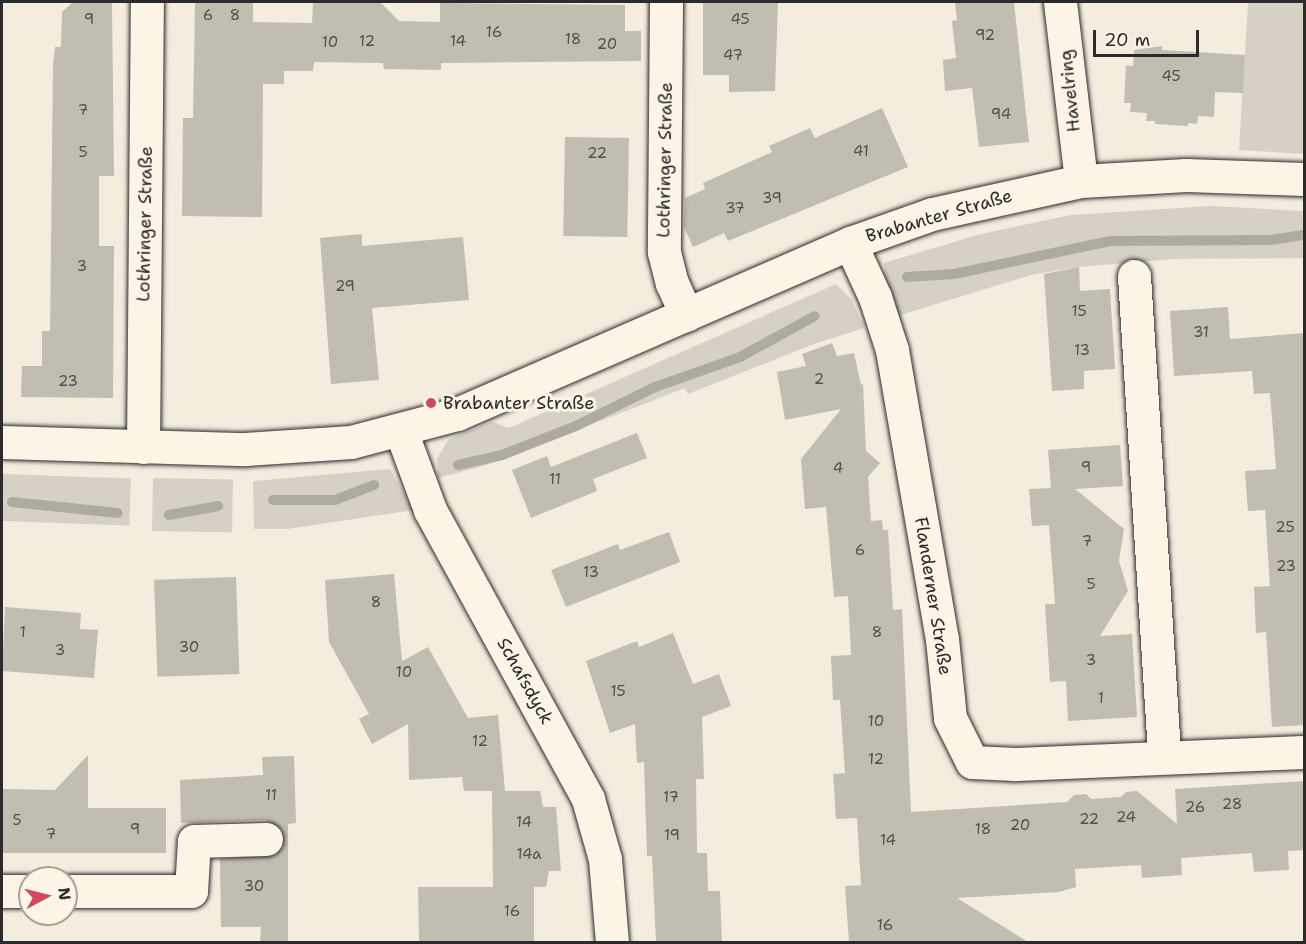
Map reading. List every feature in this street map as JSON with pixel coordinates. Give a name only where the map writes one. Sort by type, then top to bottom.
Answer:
[{"type":"street","name":"Lothringer Straße","points":[[143,447],[147,2]]},
{"type":"street","name":"Lothringer Straße","points":[[666,2],[664,252],[686,315]]},
{"type":"street","name":"Havelring","points":[[1060,2],[1080,182]]},
{"type":"street","name":"Brabanter Straße","points":[[2,442],[298,449],[401,431],[457,414],[850,243],[932,214],[1080,182],[1186,174],[1305,179]]},
{"type":"street","name":"Flanderner Straße","points":[[850,243],[875,297],[892,350],[942,639],[950,718],[972,762],[1015,764],[1164,756],[1305,752]]},
{"type":"street","points":[[1134,276],[1164,756]]},
{"type":"street","name":"Schafsdyck","points":[[401,431],[430,510],[588,799],[605,859],[612,942]]},
{"type":"street","points":[[78,891],[191,891],[194,841],[266,839]]},
{"type":"street","points":[[2,891],[18,891]]},
{"type":"shaded area","points":[[1248,2],[1304,2],[1304,154],[1239,150]]},
{"type":"shaded area","points":[[1210,206],[1304,211],[1304,258],[1173,259],[1078,267],[1031,275],[897,316],[886,288],[884,263],[981,234],[1071,215]]},
{"type":"shaded area","points":[[836,284],[852,300],[864,328],[814,344],[688,394],[685,388],[487,465],[438,478],[437,458],[449,439],[492,422],[509,428]]},
{"type":"shaded area","points":[[390,469],[414,510],[287,529],[254,529],[253,481]]},
{"type":"shaded area","points":[[2,474],[131,479],[129,525],[2,521]]},
{"type":"shaded area","points":[[153,478],[233,479],[232,532],[152,531]]},
{"type":"building","points":[[73,2],[112,2],[114,176],[99,176],[99,246],[114,246],[113,398],[21,397],[22,366],[42,366],[42,331],[50,331],[53,65],[55,47],[61,47],[62,12]]},
{"type":"building","points":[[195,2],[253,2],[253,22],[312,23],[313,2],[380,2],[399,21],[440,22],[440,3],[625,5],[625,31],[641,31],[641,61],[441,63],[441,70],[384,69],[383,63],[314,62],[313,71],[284,71],[284,84],[263,84],[262,217],[182,216],[183,118],[193,118]]},
{"type":"building","points":[[703,2],[778,2],[775,91],[729,92],[729,75],[703,75]]},
{"type":"building","points":[[955,2],[1014,2],[1029,142],[979,147],[972,88],[945,91],[943,60],[956,58],[952,21],[957,20]]},
{"type":"building","points":[[1162,46],[1162,50],[1245,55],[1243,93],[1215,92],[1214,117],[1198,116],[1197,124],[1188,123],[1188,126],[1155,124],[1155,121],[1146,121],[1147,113],[1130,112],[1131,103],[1124,103],[1126,65],[1133,66],[1134,50]]},
{"type":"building","points":[[882,108],[908,167],[728,241],[724,233],[693,247],[684,227],[685,198],[705,189],[703,183],[772,152],[769,146],[810,128],[815,138]]},
{"type":"building","points":[[565,137],[629,138],[627,237],[563,236]]},
{"type":"building","points":[[362,234],[362,246],[463,237],[469,300],[372,308],[379,380],[331,384],[320,238]]},
{"type":"building","points":[[1079,267],[1080,291],[1110,289],[1115,369],[1084,371],[1084,389],[1052,391],[1044,274]]},
{"type":"building","points":[[1228,307],[1230,339],[1305,333],[1304,725],[1272,727],[1266,632],[1256,633],[1254,587],[1270,586],[1265,510],[1248,511],[1245,471],[1276,469],[1270,393],[1254,394],[1252,371],[1174,376],[1170,311]]},
{"type":"building","points":[[832,343],[837,356],[854,353],[861,385],[863,383],[866,451],[880,463],[868,477],[871,521],[882,520],[883,530],[888,530],[893,610],[902,609],[911,812],[1067,802],[1074,795],[1086,794],[1091,799],[1121,797],[1126,792],[1137,791],[1177,824],[1175,789],[1305,781],[1305,850],[1288,851],[1289,870],[1254,872],[1252,853],[1181,858],[1182,875],[1142,878],[1141,865],[1075,869],[1076,887],[1059,892],[957,898],[1028,942],[849,942],[845,886],[861,885],[857,818],[836,819],[833,774],[845,773],[840,700],[833,700],[831,656],[851,655],[848,596],[834,597],[826,507],[805,509],[801,459],[841,409],[785,420],[777,372],[806,366],[802,354]]},
{"type":"building","points":[[637,433],[647,458],[593,479],[597,491],[531,518],[512,470],[547,456],[551,467]]},
{"type":"building","points":[[1120,445],[1123,486],[1075,489],[1124,529],[1119,561],[1128,591],[1100,636],[1132,634],[1137,717],[1068,721],[1066,681],[1050,682],[1045,604],[1055,604],[1049,525],[1032,526],[1029,489],[1051,488],[1048,450]]},
{"type":"building","points":[[669,532],[680,562],[566,607],[551,570],[618,544],[620,550]]},
{"type":"building","points":[[394,574],[402,661],[428,647],[468,718],[498,715],[505,791],[540,791],[543,807],[556,807],[561,871],[549,871],[546,887],[534,887],[534,942],[419,942],[418,887],[493,887],[492,791],[464,791],[462,777],[409,780],[408,724],[372,744],[359,719],[369,714],[329,642],[325,580]]},
{"type":"building","points":[[236,577],[239,674],[157,677],[154,580]]},
{"type":"building","points":[[5,607],[81,613],[80,629],[98,630],[94,678],[2,671]]},
{"type":"building","points":[[673,633],[693,684],[719,674],[731,706],[702,717],[704,779],[696,779],[697,853],[707,853],[708,891],[720,891],[722,942],[656,942],[652,856],[647,856],[644,762],[637,763],[635,724],[610,733],[586,661],[637,641],[639,647]]},
{"type":"building","points":[[88,755],[88,808],[166,808],[166,853],[2,853],[2,789],[55,790]]},
{"type":"building","points":[[294,756],[296,823],[288,824],[288,942],[260,942],[261,927],[221,927],[220,859],[275,855],[283,847],[282,830],[265,820],[181,823],[180,780],[263,775],[262,757]]},
{"type":"waterway","points":[[907,277],[954,274],[1111,241],[1271,240],[1304,235]]},
{"type":"waterway","points":[[458,465],[502,455],[576,426],[655,387],[740,357],[815,316]]},
{"type":"waterway","points":[[273,500],[335,500],[374,485]]},
{"type":"waterway","points":[[12,502],[117,513]]},
{"type":"waterway","points":[[169,515],[218,506]]},
{"type":"place","name":"Brabanter Straße","points":[[431,403]]}]
